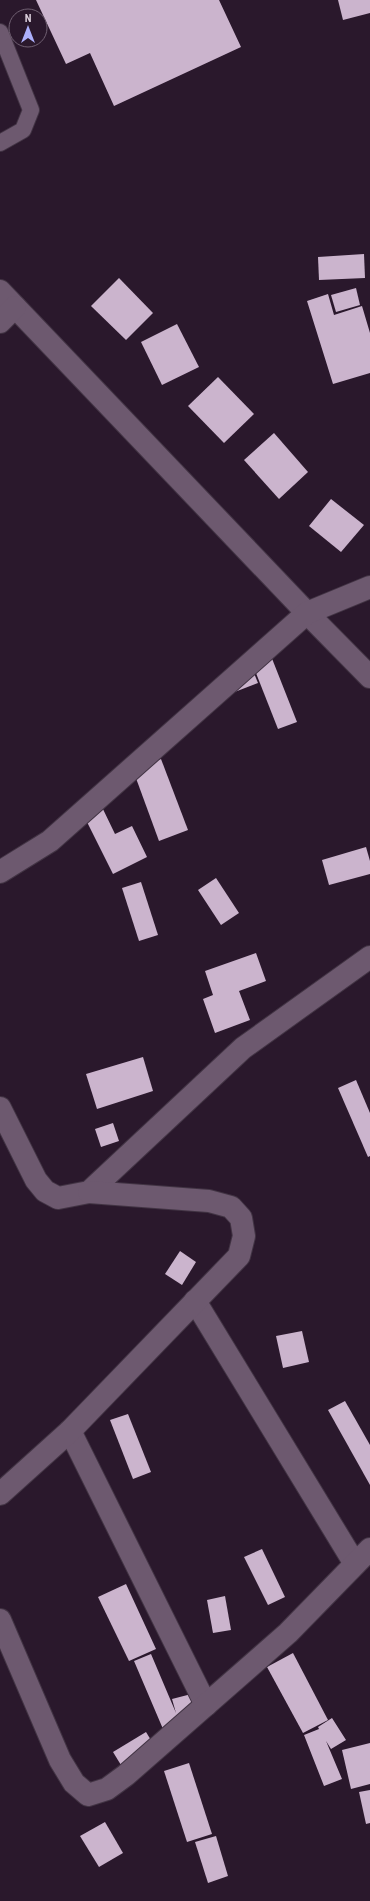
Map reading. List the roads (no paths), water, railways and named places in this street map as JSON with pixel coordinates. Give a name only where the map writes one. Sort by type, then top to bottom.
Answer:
[{"type":"street","points":[[0,291],[370,677]]},
{"type":"street","points":[[0,322],[16,307]]},
{"type":"street","points":[[0,872],[50,841],[307,613],[370,587]]},
{"type":"street","points":[[89,1192],[243,1048],[370,957]]},
{"type":"street","points":[[0,1108],[36,1180],[45,1191],[58,1198],[89,1192],[209,1201],[231,1207],[241,1218],[244,1236],[239,1256],[70,1431],[0,1494]]},
{"type":"street","points":[[0,1620],[60,1760],[74,1783],[88,1795],[107,1789],[126,1775],[288,1633],[363,1556],[195,1301]]},
{"type":"street","points":[[70,1431],[206,1705]]},
{"type":"lane","points":[[0,32],[31,110],[23,130],[0,143]]}]
